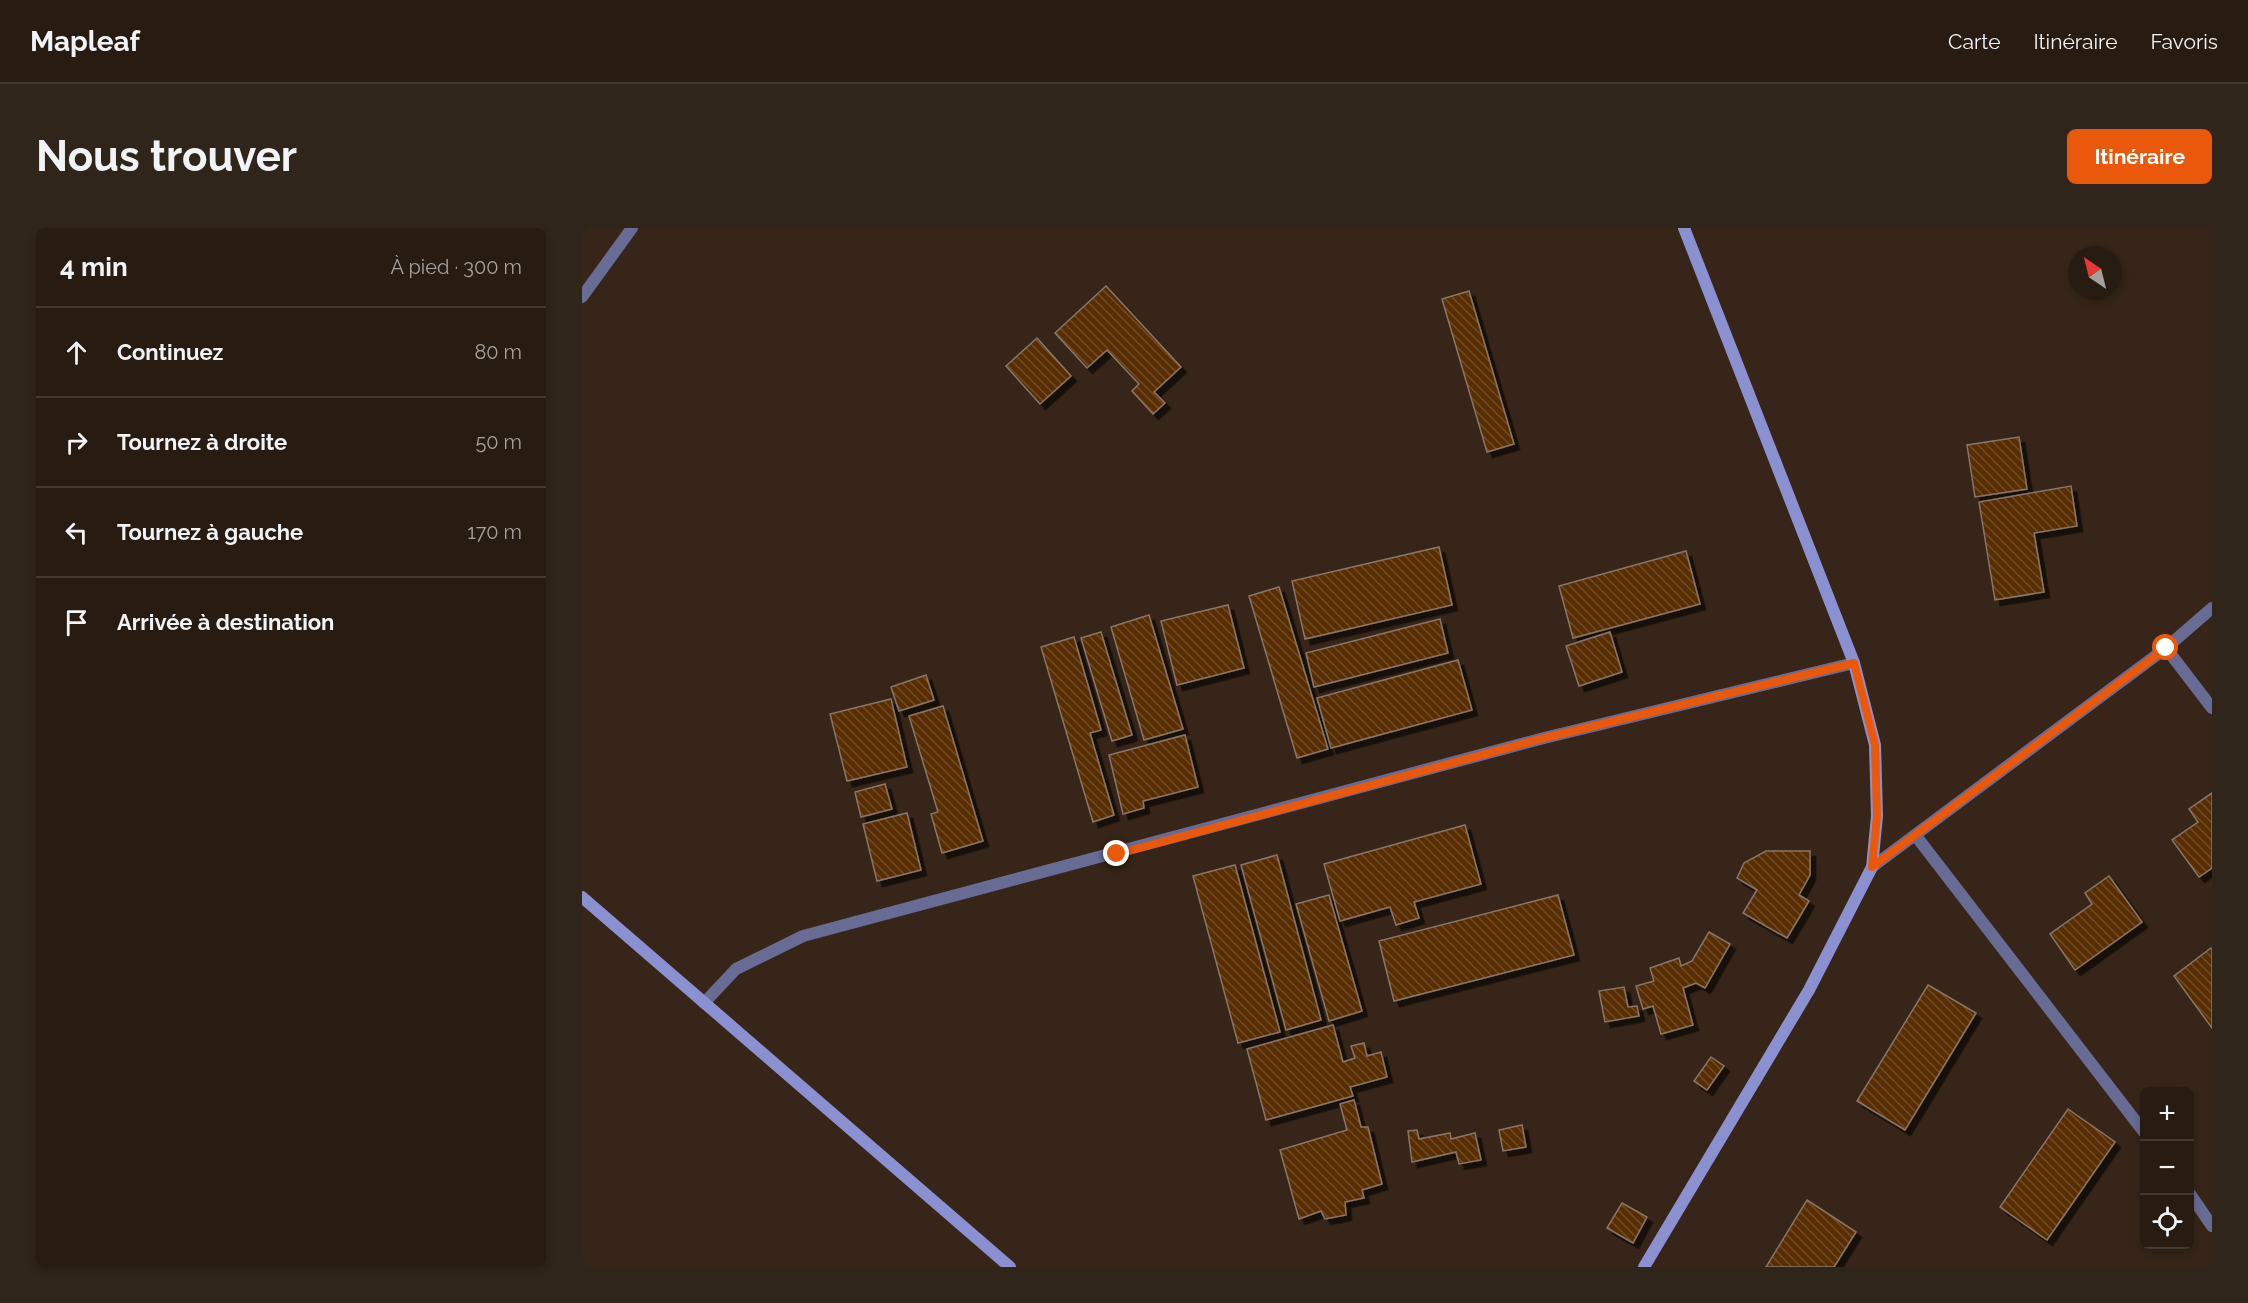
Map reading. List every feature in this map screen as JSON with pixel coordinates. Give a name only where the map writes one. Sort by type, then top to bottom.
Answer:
[{"type":"street","points":[[582,297],[632,228]]},
{"type":"street","points":[[1644,1267],[1809,990],[1872,867],[1877,816],[1875,745],[1854,663],[1684,228]]},
{"type":"street","points":[[1872,867],[2166,648],[2212,608]]},
{"type":"street","points":[[2166,648],[2212,708]]},
{"type":"street","points":[[704,1003],[736,969],[803,936],[1544,738],[1854,663]]},
{"type":"street","points":[[1916,836],[2140,1126]]},
{"type":"street","points":[[582,897],[1010,1267]]},
{"type":"street","points":[[2191,1195],[2212,1226]]},
{"type":"building","points":[[1106,286],[1181,367],[1154,392],[1165,403],[1153,414],[1132,391],[1139,384],[1107,350],[1087,368],[1055,333]]},
{"type":"building","points":[[1469,291],[1514,444],[1487,452],[1442,299]]},
{"type":"building","points":[[1037,338],[1071,376],[1040,404],[1006,366]]},
{"type":"building","points":[[2019,437],[2027,489],[1975,497],[1967,445]]},
{"type":"building","points":[[2071,486],[2077,526],[2034,533],[2044,592],[1995,600],[1979,502]]},
{"type":"building","points":[[1439,547],[1452,605],[1305,639],[1292,581]]},
{"type":"building","points":[[1686,551],[1700,604],[1573,638],[1559,586]]},
{"type":"building","points":[[1279,587],[1328,749],[1297,758],[1249,596]]},
{"type":"building","points":[[1228,605],[1244,668],[1177,685],[1161,621]]},
{"type":"building","points":[[1149,615],[1183,729],[1144,740],[1111,627]]},
{"type":"building","points":[[1440,619],[1448,653],[1314,687],[1306,653]]},
{"type":"building","points":[[1101,632],[1132,735],[1112,741],[1081,638]]},
{"type":"building","points":[[1610,632],[1622,672],[1579,686],[1566,646]]},
{"type":"building","points":[[1074,637],[1101,730],[1090,733],[1114,815],[1093,822],[1041,647]]},
{"type":"building","points":[[1458,660],[1472,710],[1331,748],[1317,698]]},
{"type":"building","points":[[926,675],[934,700],[899,711],[891,687]]},
{"type":"building","points":[[891,699],[907,767],[847,781],[830,714]]},
{"type":"building","points":[[943,706],[983,841],[942,853],[931,814],[938,812],[909,716]]},
{"type":"building","points":[[1185,735],[1198,787],[1143,801],[1144,808],[1123,814],[1109,755]]},
{"type":"building","points":[[885,784],[892,809],[861,817],[855,792]]},
{"type":"building","points":[[2212,793],[2212,868],[2199,877],[2172,840],[2198,822],[2189,809]]},
{"type":"building","points":[[907,813],[921,870],[877,881],[863,824]]},
{"type":"building","points":[[1465,825],[1481,884],[1414,902],[1419,918],[1396,925],[1390,907],[1340,921],[1324,864]]},
{"type":"building","points":[[1766,851],[1810,851],[1810,875],[1799,895],[1809,901],[1787,938],[1743,913],[1757,890],[1737,878],[1744,863]]},
{"type":"building","points":[[1277,855],[1321,1020],[1286,1030],[1241,865]]},
{"type":"building","points":[[1235,865],[1280,1032],[1238,1043],[1193,876]]},
{"type":"building","points":[[2109,876],[2142,922],[2075,970],[2050,934],[2092,904],[2085,893]]},
{"type":"building","points":[[1329,895],[1362,1011],[1329,1021],[1296,904]]},
{"type":"building","points":[[1558,895],[1574,955],[1394,1001],[1379,941]]},
{"type":"building","points":[[1709,932],[1730,944],[1705,988],[1696,983],[1683,988],[1693,1025],[1661,1034],[1653,1006],[1643,1009],[1636,986],[1654,981],[1650,968],[1679,958],[1681,966],[1692,961]]},
{"type":"building","points":[[2212,949],[2212,1028],[2174,976]]},
{"type":"building","points":[[1928,985],[1976,1013],[1905,1130],[1857,1101]]},
{"type":"building","points":[[1624,987],[1628,1007],[1637,1006],[1639,1016],[1605,1022],[1599,991]]},
{"type":"building","points":[[1333,1025],[1343,1062],[1355,1058],[1351,1046],[1364,1043],[1367,1056],[1381,1052],[1387,1077],[1350,1087],[1353,1096],[1266,1120],[1247,1049]]},
{"type":"building","points":[[1711,1057],[1724,1066],[1707,1090],[1694,1081]]},
{"type":"building","points":[[1354,1100],[1361,1127],[1368,1127],[1382,1184],[1362,1190],[1364,1198],[1345,1202],[1346,1215],[1325,1219],[1321,1211],[1299,1219],[1280,1150],[1347,1130],[1340,1104]]},
{"type":"building","points":[[2068,1109],[2115,1142],[2047,1240],[2000,1207]]},
{"type":"building","points":[[1522,1125],[1526,1147],[1503,1151],[1499,1130]]},
{"type":"building","points":[[1417,1130],[1419,1139],[1450,1133],[1451,1139],[1475,1133],[1481,1160],[1459,1164],[1456,1152],[1412,1162],[1408,1131]]},
{"type":"building","points":[[1807,1200],[1856,1232],[1834,1267],[1766,1267]]},
{"type":"building","points":[[1622,1203],[1647,1217],[1633,1243],[1607,1228]]},
{"type":"route","points":[[1117,854],[1544,738],[1854,663],[1875,745],[1877,816],[1872,867],[2166,648]]}]
